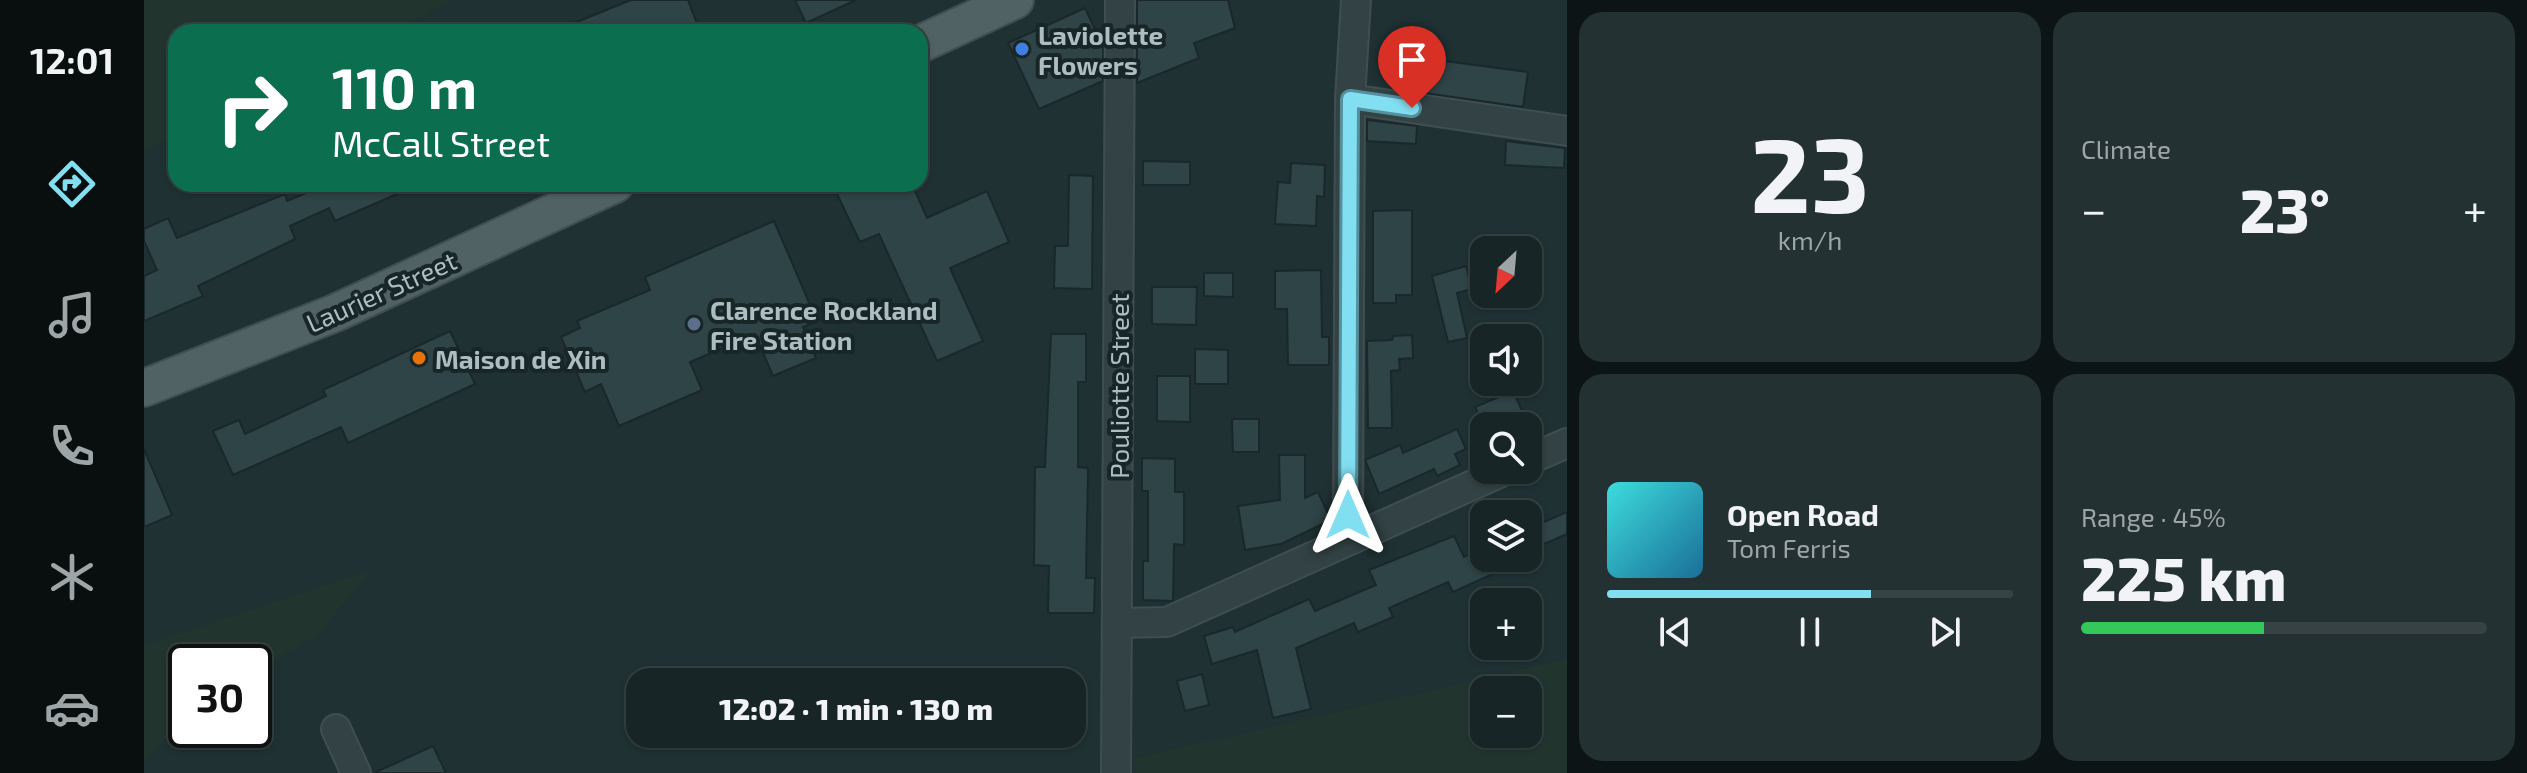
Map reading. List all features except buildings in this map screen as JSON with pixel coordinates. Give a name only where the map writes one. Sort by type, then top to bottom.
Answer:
[{"type":"main road","points":[[928,40],[1015,0]]},
{"type":"main road","name":"Laurier Street","points":[[144,388],[335,313],[598,192]]},
{"type":"street","name":"Pouliotte Street","points":[[1116,773],[1120,0]]},
{"type":"street","points":[[1352,539],[1348,515],[1350,99],[1356,0]]},
{"type":"street","points":[[1350,99],[1567,131]]},
{"type":"street","points":[[1542,454],[1567,443]]},
{"type":"street","points":[[1117,623],[1167,622],[1475,484]]},
{"type":"street","points":[[336,729],[356,773]]},
{"type":"green space","points":[[144,0],[455,0],[406,24],[168,24],[168,140],[144,151]]},
{"type":"green space","points":[[371,570],[316,637],[272,661],[272,644],[168,644],[168,737],[144,759],[144,645]]},
{"type":"green space","points":[[1567,659],[1567,773],[1135,773],[1134,759],[1470,681],[1470,748],[1542,748],[1542,676],[1493,676]]},
{"type":"place","name":"Laviolette Flowers","points":[[1022,49]]},
{"type":"place","name":"Clarence Rockland Fire Station","points":[[694,324]]},
{"type":"place","name":"Maison de Xin","points":[[419,358]]},
{"type":"route","points":[[1348,515],[1350,99],[1412,108]]}]
